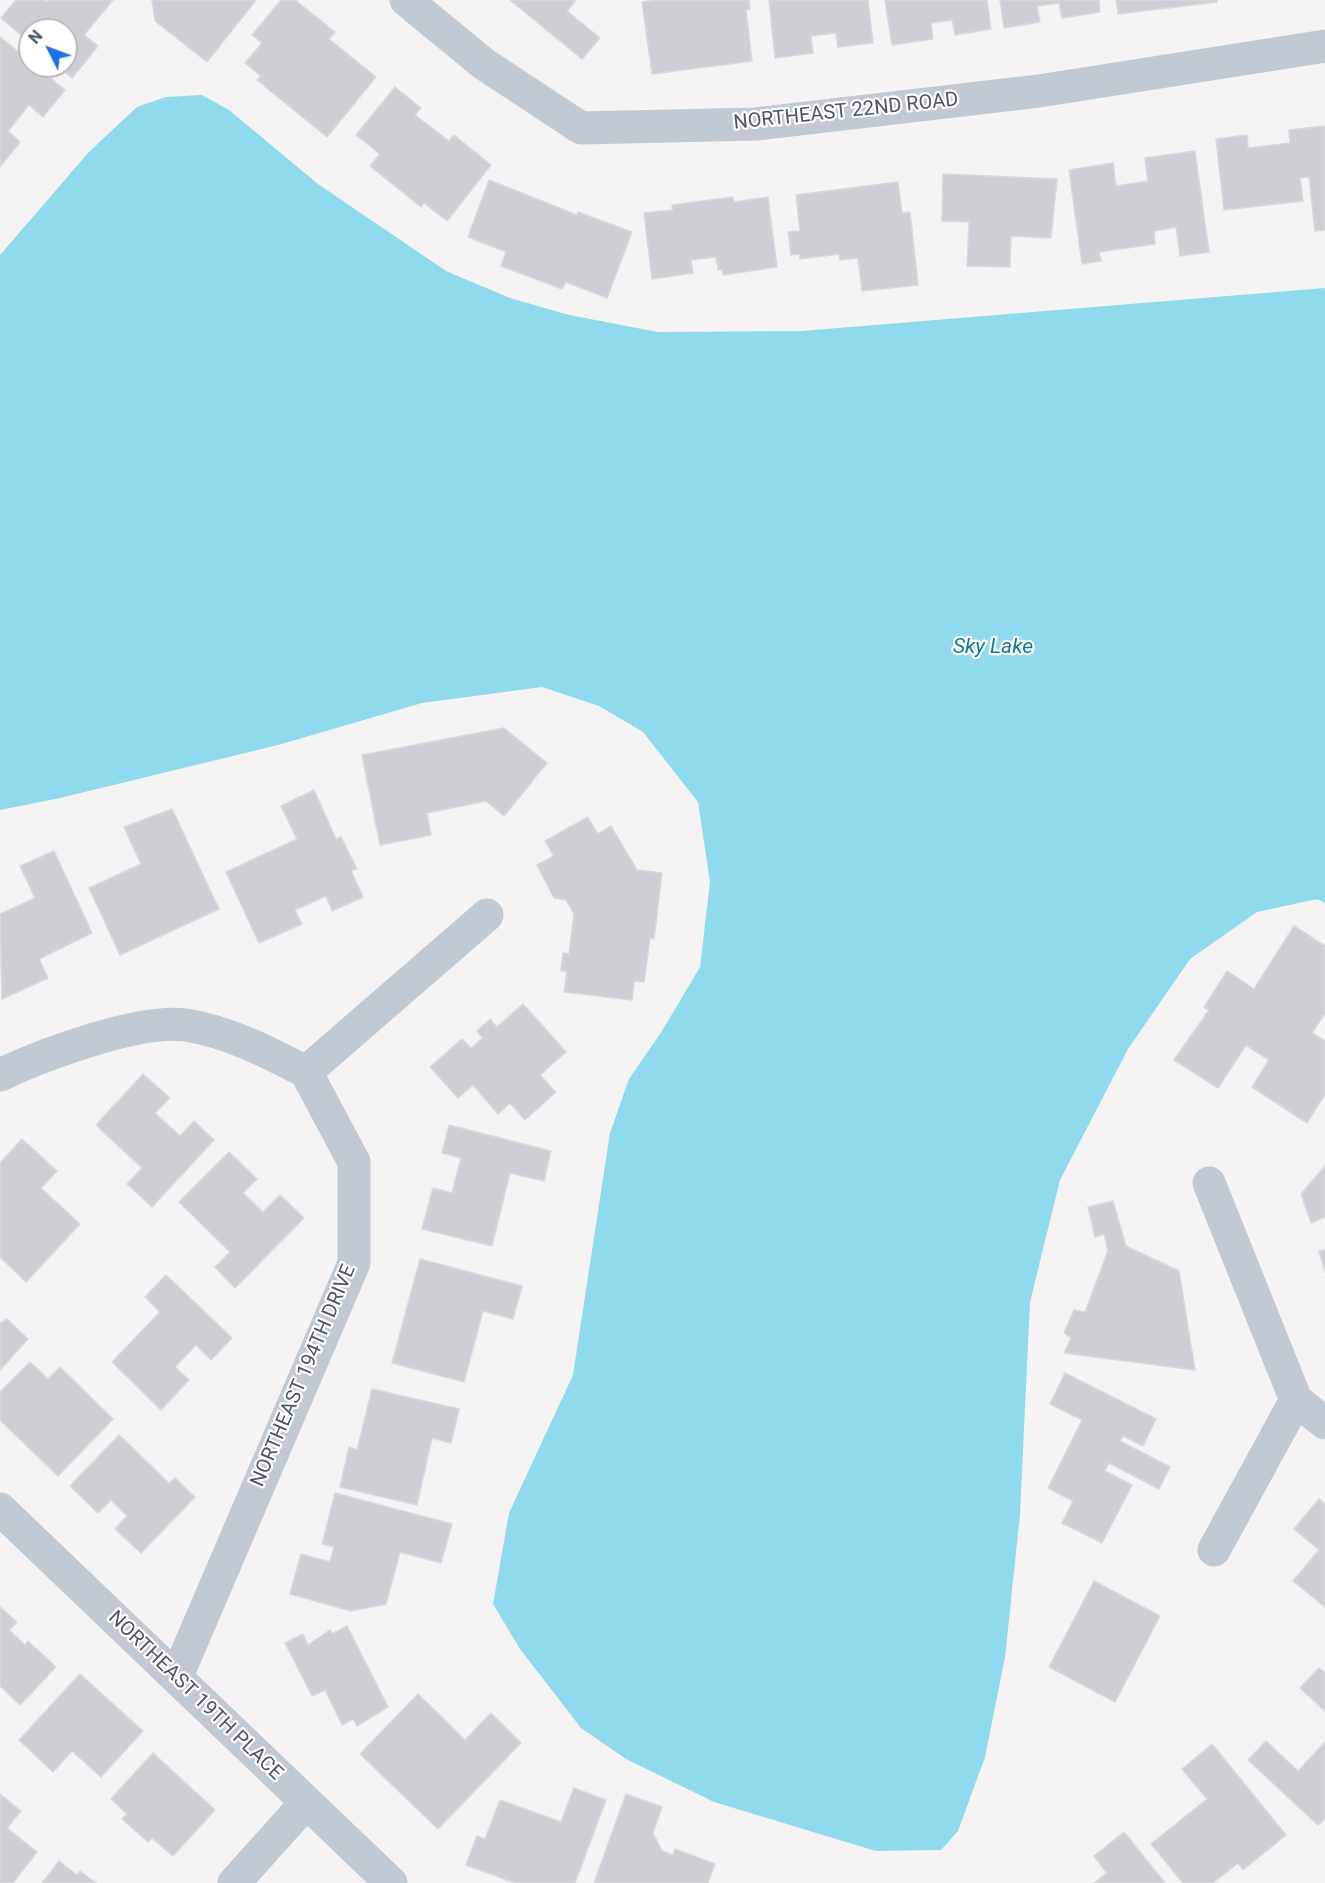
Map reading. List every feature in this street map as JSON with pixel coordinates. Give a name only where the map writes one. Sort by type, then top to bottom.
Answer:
[{"type":"street","name":"NORTHEAST 22ND ROAD","points":[[406,0],[484,64],[581,129],[756,124],[1039,91],[1325,46]]},
{"type":"street","points":[[0,1075],[21,1065],[134,1027],[185,1025],[251,1043],[306,1072],[487,915]]},
{"type":"street","name":"NORTHEAST 194TH DRIVE","points":[[177,1676],[354,1263],[354,1162],[306,1072]]},
{"type":"street","points":[[1209,1183],[1296,1400],[1325,1424]]},
{"type":"street","points":[[1214,1550],[1296,1400]]},
{"type":"street","name":"NORTHEAST 19TH PLACE","points":[[0,1509],[391,1883]]},
{"type":"street","points":[[234,1883],[306,1804]]},
{"type":"water","name":"Sky Lake","points":[[202,95],[229,110],[318,184],[446,271],[510,298],[569,315],[658,332],[802,331],[1325,288],[1325,903],[1317,899],[1257,912],[1190,959],[1128,1049],[1060,1180],[1030,1302],[1020,1514],[1005,1657],[985,1757],[958,1831],[941,1850],[876,1851],[714,1802],[626,1759],[581,1728],[520,1649],[493,1604],[509,1513],[573,1375],[610,1133],[629,1079],[662,1031],[700,967],[710,882],[698,802],[643,732],[599,706],[542,687],[422,703],[278,745],[60,798],[0,810],[0,255],[89,152],[137,107],[166,97]]},
{"type":"building","points":[[16,0],[46,2],[49,0],[113,0],[84,35],[98,46],[78,71],[78,18],[18,18],[18,33],[1,18]]},
{"type":"building","points":[[152,0],[256,0],[207,62],[155,21]]},
{"type":"building","points":[[281,0],[295,0],[335,32],[329,39],[376,77],[327,137],[257,80],[261,76],[245,63],[262,43],[252,35]]},
{"type":"building","points":[[510,0],[576,0],[567,11],[600,38],[582,59]]},
{"type":"building","points":[[749,0],[750,9],[746,10],[752,61],[652,74],[642,2]]},
{"type":"building","points":[[769,0],[868,0],[873,43],[838,47],[836,33],[811,36],[813,53],[775,58]]},
{"type":"building","points":[[885,0],[987,0],[991,29],[955,35],[952,20],[931,23],[933,39],[892,45]]},
{"type":"building","points":[[1000,0],[1099,0],[1100,12],[1062,18],[1059,3],[1037,6],[1040,22],[1004,28]]},
{"type":"building","points":[[1116,0],[1217,0],[1217,2],[1118,14]]},
{"type":"building","points":[[0,37],[18,51],[18,78],[50,78],[65,90],[43,117],[29,105],[8,131],[20,142],[0,167]]},
{"type":"building","points":[[395,87],[421,108],[415,115],[449,141],[454,135],[491,165],[447,221],[424,203],[421,207],[370,166],[380,154],[356,135]]},
{"type":"building","points":[[1325,126],[1325,230],[1315,231],[1309,177],[1300,178],[1303,201],[1224,210],[1216,139],[1247,135],[1248,148],[1290,143],[1289,130]]},
{"type":"building","points":[[1195,151],[1209,252],[1180,256],[1176,227],[1154,231],[1155,244],[1099,252],[1101,261],[1082,264],[1069,170],[1113,163],[1116,186],[1148,181],[1145,158]]},
{"type":"building","points":[[943,174],[1057,179],[1051,238],[1011,236],[1010,267],[967,266],[969,222],[942,221]]},
{"type":"building","points":[[489,180],[577,215],[578,212],[632,232],[607,298],[566,282],[562,289],[501,266],[506,252],[468,237]]},
{"type":"building","points":[[898,182],[902,213],[910,212],[918,285],[862,291],[858,258],[840,260],[839,254],[800,259],[800,254],[791,255],[788,232],[800,231],[796,195]]},
{"type":"building","points":[[733,197],[734,202],[768,197],[777,267],[723,275],[722,269],[718,270],[716,257],[691,260],[693,273],[652,279],[644,213],[673,210],[672,205]]},
{"type":"building","points":[[504,728],[547,763],[504,816],[486,801],[427,813],[431,835],[380,845],[362,755]]},
{"type":"building","points":[[314,790],[336,839],[341,837],[357,869],[351,871],[363,897],[332,911],[326,896],[295,910],[302,924],[259,943],[226,872],[297,839],[281,806]]},
{"type":"building","points":[[172,809],[219,909],[120,955],[89,888],[141,864],[124,827]]},
{"type":"building","points":[[588,817],[598,834],[611,826],[637,870],[662,873],[654,939],[650,938],[644,982],[634,981],[632,1000],[564,992],[567,971],[561,971],[563,953],[569,954],[574,914],[566,900],[554,898],[537,865],[554,856],[545,841]]},
{"type":"building","points":[[54,851],[92,933],[39,959],[48,978],[2,999],[0,914],[35,898],[20,866]]},
{"type":"building","points":[[1294,926],[1325,946],[1325,1013],[1312,1033],[1325,1041],[1325,1094],[1307,1123],[1252,1087],[1269,1060],[1246,1045],[1218,1088],[1174,1060],[1209,1010],[1204,1007],[1227,971],[1254,989]]},
{"type":"building","points":[[523,1004],[566,1052],[540,1075],[556,1092],[525,1120],[510,1103],[498,1114],[473,1085],[458,1098],[430,1067],[462,1039],[471,1048],[483,1038],[477,1031],[490,1019],[497,1027]]},
{"type":"building","points":[[143,1074],[170,1098],[155,1113],[180,1136],[194,1121],[214,1140],[152,1207],[127,1184],[142,1168],[96,1125]]},
{"type":"building","points":[[449,1125],[551,1151],[544,1181],[510,1173],[492,1246],[422,1229],[433,1188],[452,1193],[461,1158],[442,1153]]},
{"type":"building","points":[[22,1139],[57,1171],[41,1188],[80,1224],[26,1282],[0,1257],[0,1163]]},
{"type":"building","points":[[229,1152],[257,1179],[243,1193],[263,1212],[280,1195],[304,1218],[235,1288],[215,1267],[230,1252],[179,1202]]},
{"type":"building","points":[[1325,1166],[1325,1217],[1311,1223],[1301,1194]]},
{"type":"building","points":[[1113,1201],[1126,1246],[1179,1271],[1195,1370],[1064,1353],[1071,1338],[1064,1333],[1074,1310],[1085,1312],[1108,1251],[1104,1234],[1095,1237],[1088,1207]]},
{"type":"building","points":[[1325,1250],[1325,1272],[1319,1251]]},
{"type":"building","points":[[420,1259],[522,1286],[513,1319],[483,1311],[464,1382],[392,1363]]},
{"type":"building","points":[[166,1275],[232,1338],[211,1360],[196,1345],[175,1367],[189,1380],[161,1410],[112,1362],[160,1312],[145,1297]]},
{"type":"building","points":[[7,1319],[28,1339],[0,1370],[0,1323]]},
{"type":"building","points":[[30,1362],[48,1379],[60,1367],[113,1419],[58,1476],[0,1420],[0,1392]]},
{"type":"building","points":[[1065,1373],[1156,1419],[1143,1446],[1123,1436],[1120,1441],[1170,1467],[1159,1489],[1109,1463],[1105,1471],[1132,1485],[1102,1543],[1062,1523],[1073,1501],[1048,1488],[1082,1420],[1050,1404]]},
{"type":"building","points":[[372,1389],[459,1409],[451,1443],[432,1438],[417,1505],[340,1487],[349,1447],[357,1450]]},
{"type":"building","points":[[119,1435],[169,1483],[175,1478],[195,1497],[141,1553],[115,1529],[127,1516],[111,1500],[98,1513],[70,1486]]},
{"type":"building","points":[[335,1493],[452,1524],[441,1563],[400,1552],[386,1604],[351,1611],[290,1594],[301,1554],[330,1562],[334,1547],[322,1544]]},
{"type":"building","points":[[1319,1499],[1325,1504],[1325,1607],[1293,1581],[1319,1550],[1294,1529]]},
{"type":"building","points":[[1094,1581],[1160,1616],[1115,1702],[1049,1667]]},
{"type":"building","points":[[0,1607],[17,1622],[9,1630],[25,1645],[28,1641],[56,1667],[20,1705],[0,1686]]},
{"type":"building","points":[[347,1626],[388,1707],[357,1726],[353,1719],[342,1725],[325,1690],[312,1696],[285,1643],[303,1634],[308,1645],[330,1630],[332,1634]]},
{"type":"building","points":[[1319,1668],[1325,1673],[1325,1711],[1300,1688]]},
{"type":"building","points":[[80,1674],[143,1731],[101,1777],[72,1751],[53,1772],[19,1740]]},
{"type":"building","points":[[418,1694],[465,1740],[491,1713],[521,1743],[438,1829],[360,1754]]},
{"type":"building","points":[[1266,1741],[1298,1771],[1325,1742],[1325,1818],[1318,1825],[1248,1760]]},
{"type":"building","points":[[1212,1744],[1286,1835],[1243,1870],[1238,1863],[1213,1883],[1183,1883],[1151,1844],[1207,1799],[1182,1769]]},
{"type":"building","points":[[153,1753],[215,1810],[173,1856],[152,1838],[148,1842],[122,1819],[127,1814],[111,1799]]},
{"type":"building","points":[[574,1788],[606,1800],[575,1883],[515,1883],[466,1865],[477,1836],[485,1839],[500,1800],[561,1822]]},
{"type":"building","points":[[0,1794],[21,1811],[7,1828],[37,1852],[13,1883],[0,1883]]},
{"type":"building","points":[[626,1794],[662,1807],[653,1833],[662,1851],[673,1855],[675,1849],[715,1864],[708,1883],[594,1883]]},
{"type":"building","points":[[1124,1832],[1165,1883],[1094,1883],[1107,1873],[1094,1856]]},
{"type":"building","points":[[59,1861],[77,1875],[80,1871],[96,1883],[42,1883]]}]
